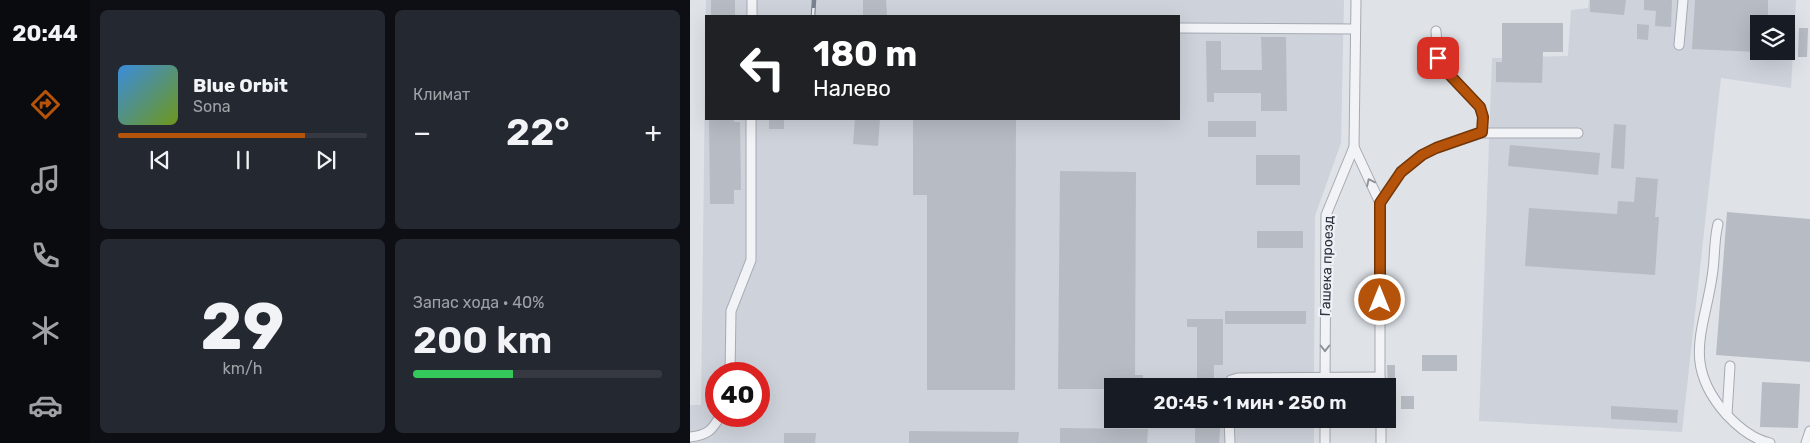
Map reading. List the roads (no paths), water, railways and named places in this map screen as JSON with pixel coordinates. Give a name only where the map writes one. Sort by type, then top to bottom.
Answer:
[{"type":"street","points":[[752,0],[752,15]]},
{"type":"street","name":"Гашека проезд","points":[[1325,378],[1326,215],[1354,147],[1356,0]]},
{"type":"street","points":[[1679,45],[1683,0]]},
{"type":"street","points":[[1180,28],[1355,29]]},
{"type":"street","points":[[1436,31],[1438,58],[1445,70],[1480,107],[1483,117],[1482,132]]},
{"type":"street","points":[[730,362],[731,311],[751,260],[751,120]]},
{"type":"street","points":[[1380,203],[1401,172],[1422,155],[1436,148],[1482,132],[1578,133]]},
{"type":"street","points":[[1354,147],[1380,203],[1380,378]]},
{"type":"street","points":[[1718,224],[1714,240],[1714,269],[1701,325],[1699,347],[1701,371],[1706,386],[1727,415],[1751,435],[1761,441],[1770,443]]},
{"type":"street","points":[[1727,415],[1730,366]]},
{"type":"street","points":[[690,437],[704,435],[714,427]]},
{"type":"street","points":[[1230,428],[1230,443]]},
{"type":"street","points":[[1325,428],[1325,443]]},
{"type":"street","points":[[1381,428],[1381,443]]},
{"type":"street","points":[[1806,443],[1810,431]]},
{"type":"railway","points":[[813,15],[814,0]]}]
